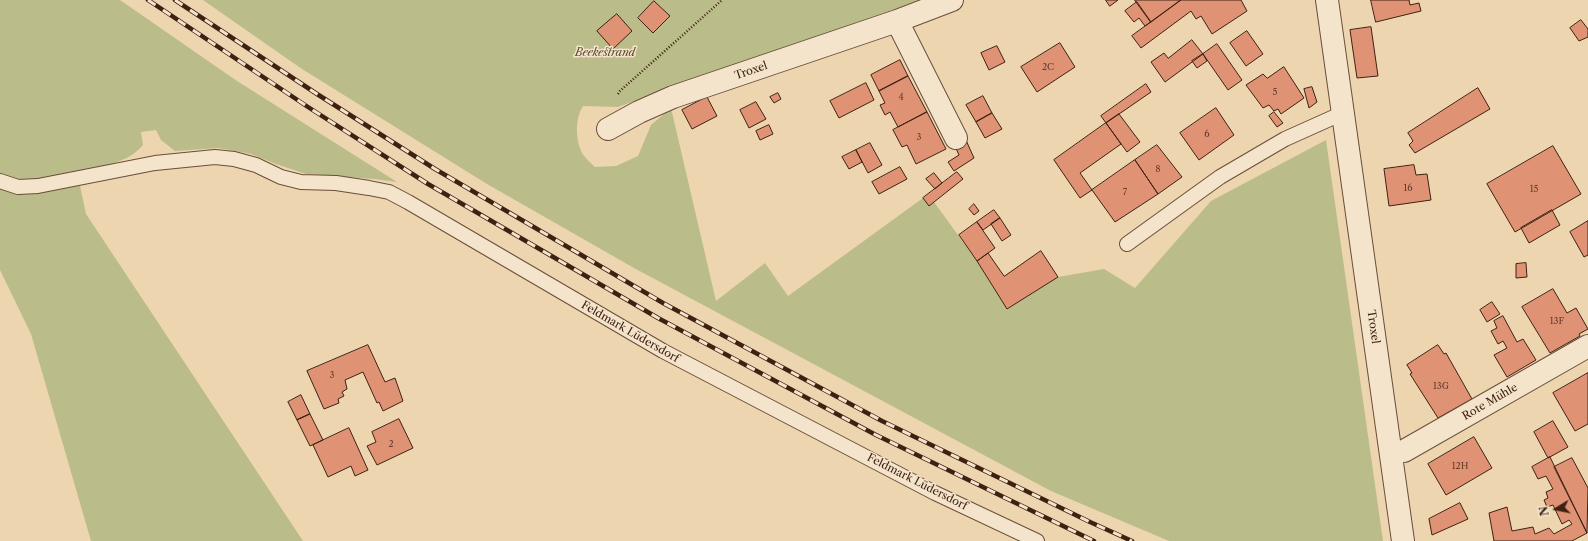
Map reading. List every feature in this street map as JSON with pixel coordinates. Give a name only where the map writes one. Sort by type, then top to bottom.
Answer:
[{"type":"street","name":"Troxel","points":[[608,129],[639,112],[673,97],[897,21],[952,0]]},
{"type":"street","name":"Troxel","points":[[1327,0],[1402,541]]},
{"type":"street","points":[[897,21],[956,138]]},
{"type":"street","name":"Rote Mühle","points":[[1391,453],[1404,451],[1588,346]]},
{"type":"lane","points":[[1128,244],[1220,177],[1285,139],[1343,112]]},
{"type":"lane","name":"Feldmark Lüdersdorf","points":[[0,182],[18,187],[38,186],[155,163],[215,157],[234,159],[256,165],[281,177],[301,182],[336,183],[389,192],[663,352],[935,493],[1037,541]]},
{"type":"path","points":[[608,129],[620,91],[722,0]]},
{"type":"green space","points":[[0,0],[120,0],[237,81],[397,182],[306,174],[251,154],[218,148],[175,151],[161,140],[156,130],[141,132],[143,145],[129,156],[113,163],[77,172],[86,214],[303,541],[91,541],[31,334],[0,270]]},
{"type":"green space","name":"Beekestrand","points":[[203,0],[920,0],[618,107],[583,106],[577,122],[578,141],[582,153],[595,167],[616,166],[638,156],[651,125],[671,108],[716,301],[765,263],[788,296],[923,198],[929,206],[934,202],[977,261],[1007,309],[1058,277],[1104,269],[1135,288],[1211,201],[1326,140],[1383,541],[1169,541],[1051,491],[634,268],[487,184],[302,69]]},
{"type":"building","points":[[1106,0],[1118,0],[1110,6]]},
{"type":"building","points":[[1135,0],[1181,0],[1151,22]]},
{"type":"building","points":[[1181,0],[1241,0],[1247,11],[1212,34],[1201,16],[1196,19],[1191,11],[1141,48],[1132,36]]},
{"type":"building","points":[[1371,0],[1409,0],[1410,5],[1419,3],[1421,11],[1376,22]]},
{"type":"building","points":[[654,1],[670,16],[653,33],[638,18]]},
{"type":"building","points":[[1137,2],[1151,22],[1145,26],[1139,18],[1134,22],[1125,11]]},
{"type":"building","points":[[617,14],[632,31],[613,49],[597,31]]},
{"type":"building","points":[[1581,20],[1588,29],[1588,37],[1579,41],[1570,28]]},
{"type":"building","points":[[1371,27],[1378,76],[1357,78],[1350,30]]},
{"type":"building","points":[[1247,31],[1263,54],[1246,66],[1230,43]]},
{"type":"building","points":[[1192,40],[1203,54],[1165,82],[1151,62],[1164,53],[1168,58]]},
{"type":"building","points":[[1060,43],[1075,67],[1037,92],[1021,67]]},
{"type":"building","points":[[1217,44],[1242,80],[1228,90],[1203,54]]},
{"type":"building","points":[[997,46],[1005,62],[989,70],[981,53]]},
{"type":"building","points":[[1203,54],[1207,61],[1197,68],[1192,61]]},
{"type":"building","points":[[900,60],[908,76],[879,91],[871,75]]},
{"type":"building","points":[[1284,67],[1304,98],[1281,114],[1278,109],[1274,111],[1269,105],[1263,108],[1246,85],[1263,74],[1267,78]]},
{"type":"building","points":[[908,76],[927,112],[898,127],[890,112],[885,115],[880,105],[885,103],[879,91]]},
{"type":"building","points":[[866,83],[874,100],[839,118],[830,101]]},
{"type":"building","points":[[1146,84],[1151,92],[1106,123],[1101,116]]},
{"type":"building","points":[[1312,87],[1317,102],[1309,108],[1304,89]]},
{"type":"building","points":[[1478,88],[1490,109],[1415,153],[1409,145],[1413,141],[1408,133]]},
{"type":"building","points":[[778,93],[781,99],[774,103],[770,97]]},
{"type":"building","points":[[983,96],[992,113],[976,122],[966,105]]},
{"type":"building","points":[[707,97],[717,116],[692,129],[682,110]]},
{"type":"building","points":[[756,102],[766,119],[749,128],[740,110]]},
{"type":"building","points":[[1216,108],[1234,135],[1199,160],[1180,133]]},
{"type":"building","points":[[927,112],[946,149],[916,164],[907,145],[902,147],[893,130]]},
{"type":"building","points":[[1274,112],[1283,123],[1277,127],[1269,116]]},
{"type":"building","points":[[992,113],[1002,129],[985,138],[976,122]]},
{"type":"building","points":[[1119,114],[1140,142],[1127,152],[1106,123]]},
{"type":"building","points":[[1106,123],[1121,144],[1080,173],[1092,190],[1080,198],[1054,160]]},
{"type":"building","points":[[769,125],[773,134],[760,140],[756,131]]},
{"type":"building","points":[[965,138],[974,158],[954,171],[948,162],[959,155],[953,142]]},
{"type":"building","points":[[870,143],[882,165],[868,173],[856,150]]},
{"type":"building","points":[[1157,145],[1182,177],[1158,194],[1135,160]]},
{"type":"building","points":[[1553,146],[1581,194],[1515,232],[1487,184]]},
{"type":"building","points":[[856,150],[862,162],[849,169],[842,157]]},
{"type":"building","points":[[1135,160],[1158,194],[1115,222],[1092,190]]},
{"type":"building","points":[[1414,165],[1416,175],[1427,174],[1431,200],[1389,206],[1384,169]]},
{"type":"building","points":[[900,167],[907,179],[879,194],[872,182]]},
{"type":"building","points":[[957,172],[963,179],[929,206],[923,198]]},
{"type":"building","points":[[934,173],[942,183],[935,189],[926,179]]},
{"type":"building","points":[[974,204],[979,211],[974,215],[969,209]]},
{"type":"building","points":[[994,210],[1000,218],[983,230],[977,222]]},
{"type":"building","points":[[1552,210],[1560,225],[1529,243],[1521,228]]},
{"type":"building","points":[[1000,218],[1011,235],[1002,241],[991,224]]},
{"type":"building","points":[[1588,221],[1588,255],[1584,257],[1570,232]]},
{"type":"building","points":[[977,222],[995,248],[977,261],[959,235]]},
{"type":"building","points":[[1041,251],[1058,277],[1007,309],[977,261],[988,253],[1004,276]]},
{"type":"building","points":[[1526,263],[1527,277],[1516,278],[1516,264]]},
{"type":"building","points":[[1553,289],[1567,313],[1576,308],[1588,329],[1579,334],[1580,336],[1550,353],[1522,307]]},
{"type":"building","points":[[1492,302],[1500,314],[1487,322],[1480,310]]},
{"type":"building","points":[[1503,316],[1517,342],[1523,339],[1536,360],[1507,377],[1494,355],[1507,348],[1503,341],[1498,344],[1491,331],[1497,328],[1494,321]]},
{"type":"building","points":[[368,345],[385,382],[395,378],[403,401],[383,411],[379,402],[377,403],[363,372],[345,380],[347,389],[342,392],[344,396],[338,399],[339,403],[324,409],[307,371]]},
{"type":"building","points":[[1438,345],[1444,354],[1446,353],[1472,399],[1438,418],[1410,374],[1412,373],[1407,365]]},
{"type":"building","points":[[1588,373],[1588,424],[1575,431],[1553,393]]},
{"type":"building","points":[[301,395],[310,414],[297,420],[288,402]]},
{"type":"building","points":[[310,414],[323,440],[310,446],[297,420]]},
{"type":"building","points":[[399,419],[413,448],[377,465],[367,446],[376,442],[372,432]]},
{"type":"building","points":[[1553,421],[1568,447],[1548,458],[1534,432]]},
{"type":"building","points":[[349,428],[368,470],[355,476],[351,466],[328,477],[313,445]]},
{"type":"building","points":[[1474,437],[1492,468],[1446,495],[1428,464]]},
{"type":"building","points":[[1550,457],[1587,533],[1572,541],[1494,541],[1489,513],[1507,507],[1512,531],[1533,527],[1535,534],[1549,528],[1554,534],[1572,524],[1569,520],[1562,524],[1553,505],[1547,507],[1544,500],[1548,498],[1546,492],[1553,489],[1546,476],[1538,479],[1532,467]]},
{"type":"building","points":[[1572,458],[1588,488],[1587,533],[1554,467]]},
{"type":"building","points":[[1460,503],[1468,519],[1432,535],[1429,519]]},
{"type":"railway","points":[[148,0],[308,107],[428,184],[658,318],[876,435],[1094,541]]},
{"type":"railway","points":[[175,0],[317,94],[435,169],[663,303],[882,421],[1132,541]]}]
